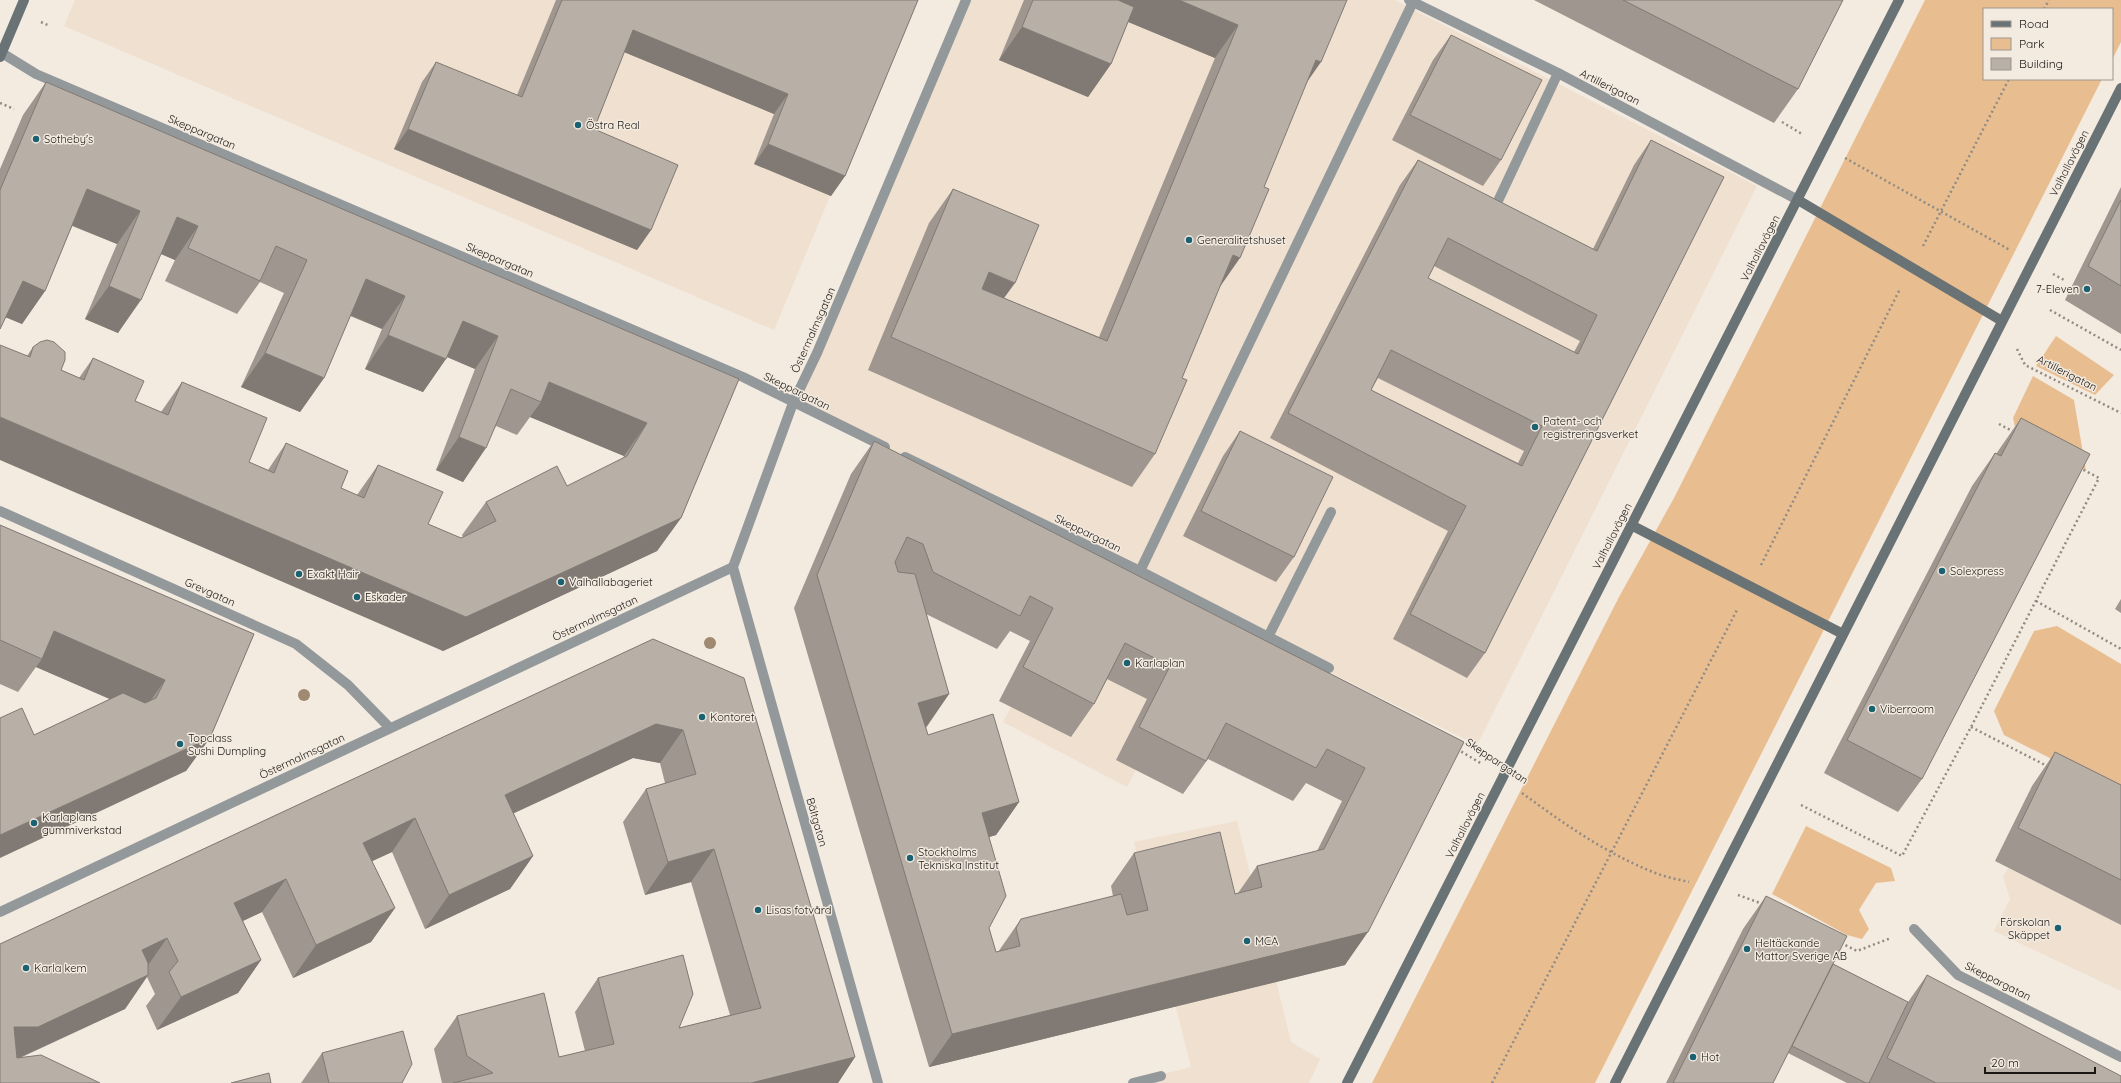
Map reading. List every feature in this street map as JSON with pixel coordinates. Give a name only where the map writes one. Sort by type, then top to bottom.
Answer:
[{"type":"main road","points":[[1,55],[24,0]]},
{"type":"main road","name":"Valhallavägen","points":[[1347,1083],[1899,0]]},
{"type":"main road","name":"Valhallavägen","points":[[1615,1083],[2121,88]]},
{"type":"main road","points":[[1798,200],[2002,321]]},
{"type":"main road","points":[[1631,525],[1843,634]]},
{"type":"street","name":"Östermalmsgatan","points":[[0,912],[733,567],[793,403],[817,353],[966,0]]},
{"type":"street","name":"Artillerigatan","points":[[1411,1],[1558,73],[1798,200]]},
{"type":"street","points":[[1140,571],[1411,1]]},
{"type":"street","name":"Skeppargatan","points":[[1,55],[36,74],[743,377],[793,403],[1140,571],[1329,668]]},
{"type":"street","points":[[1498,201],[1558,73]]},
{"type":"street","name":"Grevgatan","points":[[0,510],[296,644],[348,684],[389,728]]},
{"type":"street","points":[[1268,636],[1331,512]]},
{"type":"street","name":"Bältgatan","points":[[733,567],[878,1083]]},
{"type":"street","name":"Skeppargatan","points":[[1914,929],[1958,975],[2121,1057]]},
{"type":"street","points":[[1133,1083],[1161,1076]]},
{"type":"path","points":[[0,103],[14,109]]},
{"type":"path","points":[[1782,122],[2066,281]]},
{"type":"path","points":[[2050,310],[2121,350]]},
{"type":"path","name":"Artillerigatan","points":[[2002,321],[2025,365],[2121,413]]},
{"type":"path","points":[[1999,424],[2019,435]]},
{"type":"path","points":[[1801,805],[1902,856],[1971,727],[2099,478],[2079,467]]},
{"type":"path","points":[[2036,600],[2121,649]]},
{"type":"path","points":[[1971,727],[2053,769]]},
{"type":"path","name":"Skeppargatan","points":[[1456,748],[1502,778],[1558,820],[1611,852],[1654,873],[1754,899],[1768,906]]},
{"type":"path","points":[[1836,941],[1857,951],[1914,929]]},
{"type":"shaded area","name":"Östra Real","points":[[75,0],[912,0],[774,330],[64,26]]},
{"type":"shaded area","points":[[964,0],[1395,0],[1757,186],[1477,745],[1217,617],[1127,787],[1003,722],[1097,551],[796,409]]},
{"type":"shaded area","points":[[1237,821],[1291,1042],[1320,1059],[1309,1083],[1127,1083],[1191,1067],[1134,842]]},
{"type":"shaded area","name":"Förskolan Skäppet","points":[[2008,868],[2121,925],[2121,991],[1994,931],[2010,899],[2003,877]]},
{"type":"green space","points":[[1925,0],[2121,0],[2121,42],[2113,58],[2113,8],[1983,8],[1983,80],[2101,80],[1595,1083],[1372,1083],[1619,597],[1674,498]]},
{"type":"green space","points":[[2056,336],[2114,375],[2095,395],[2036,366]]},
{"type":"green space","points":[[2033,376],[2074,400],[2086,471],[2015,427],[2013,418]]},
{"type":"green space","points":[[2057,626],[2121,664],[2121,794],[2004,735],[1994,711],[2034,631]]},
{"type":"green space","points":[[1806,826],[1891,868],[1895,881],[1876,883],[1859,910],[1869,929],[1862,939],[1847,935],[1772,894]]},
{"type":"building","points":[[562,0],[918,0],[845,176],[768,144],[788,94],[633,30],[594,129],[678,165],[651,230],[408,129],[436,62],[522,97]]},
{"type":"building","points":[[1033,0],[1118,0],[1134,7],[1111,64],[1022,27]]},
{"type":"building","name":"Generalitetshuset","points":[[1179,0],[1347,0],[1321,62],[1316,60],[1264,187],[1269,189],[1240,258],[1233,255],[1182,378],[1187,380],[1155,454],[891,337],[953,189],[1039,225],[1015,283],[989,272],[982,289],[1107,341],[1238,25]]},
{"type":"building","points":[[1623,0],[1843,0],[1798,89]]},
{"type":"building","points":[[1451,35],[1542,80],[1501,160],[1410,115]]},
{"type":"building","points":[[46,82],[739,379],[681,518],[466,617],[0,417],[0,345],[30,357],[33,347],[40,342],[47,340],[54,342],[65,352],[65,360],[61,370],[84,380],[93,358],[144,381],[135,401],[168,415],[182,382],[267,418],[249,462],[274,473],[286,443],[348,471],[341,488],[364,498],[378,465],[443,492],[428,524],[461,538],[496,521],[486,502],[557,466],[567,486],[627,456],[647,423],[549,382],[541,402],[511,389],[486,448],[459,437],[498,336],[463,321],[446,359],[388,335],[405,296],[366,279],[324,378],[265,353],[307,260],[276,246],[260,281],[188,248],[198,226],[177,217],[141,300],[109,286],[140,211],[87,189],[45,291],[23,281],[0,329],[0,190]]},
{"type":"building","name":"Patent- och registreringsverket","points":[[1651,140],[1724,177],[1485,653],[1410,614],[1466,506],[1288,413],[1418,160],[1597,251]],"holes":[[[1448,238],[1597,315],[1578,354],[1428,278]],[[1391,350],[1542,426],[1522,466],[1371,390]]]},
{"type":"building","points":[[2121,200],[2121,286],[2088,266]]},
{"type":"building","points":[[2021,418],[2090,454],[1922,779],[1847,740],[1995,453],[2001,456]]},
{"type":"building","points":[[1240,431],[1333,477],[1294,557],[1201,511]]},
{"type":"building","points":[[874,441],[1464,742],[1368,932],[952,1034],[817,575]],"holes":[[[907,537],[923,544],[933,572],[1020,616],[1030,596],[1053,608],[1023,667],[1094,704],[1125,643],[1170,666],[1139,727],[1174,745],[1206,761],[1226,723],[1316,768],[1327,749],[1365,768],[1324,849],[1257,866],[1262,887],[1235,894],[1220,832],[1134,853],[1148,910],[1127,915],[1121,894],[1021,919],[1016,928],[1020,946],[996,952],[989,928],[1006,896],[982,813],[1019,802],[993,714],[928,735],[918,703],[949,694],[915,574],[898,572],[895,562]]]},
{"type":"building","points":[[0,525],[254,634],[210,738],[0,835],[0,718],[22,708],[34,735],[123,693],[145,703],[156,698],[165,680],[54,631],[42,659],[0,640]]},
{"type":"building","points":[[653,639],[744,678],[855,1057],[751,1083],[453,1083],[493,1073],[467,1056],[457,1016],[544,993],[559,1057],[614,1044],[598,978],[683,955],[693,994],[679,1028],[761,1008],[714,849],[668,862],[646,789],[696,774],[683,730],[656,724],[505,795],[533,856],[449,895],[415,818],[363,843],[395,908],[316,945],[286,879],[234,903],[261,960],[181,997],[169,972],[178,961],[167,938],[142,950],[148,963],[148,975],[38,1027],[14,1027],[17,1058],[41,1055],[100,1083],[0,1083],[0,944]]},
{"type":"building","points":[[2055,752],[2121,785],[2121,880],[2018,828]]},
{"type":"building","points":[[1766,896],[1847,936],[1773,1083],[1673,1083]]},
{"type":"building","points":[[1833,964],[1908,1002],[1869,1083],[1866,1083],[1792,1046]]},
{"type":"building","points":[[1927,975],[2121,1076],[2121,1083],[1936,1083],[1887,1058]]},
{"type":"building","points":[[403,1031],[412,1064],[402,1083],[329,1083],[322,1053]]},
{"type":"building","points":[[269,1073],[271,1083],[231,1083]]},
{"type":"place","name":"Östra Real","points":[[578,125]]},
{"type":"place","name":"Sotheby's","points":[[36,139]]},
{"type":"place","name":"Generalitetshuset","points":[[1189,240]]},
{"type":"place","name":"7-Eleven","points":[[2087,289]]},
{"type":"place","name":"Patent- och registreringsverket","points":[[1535,427]]},
{"type":"place","name":"Solexpress","points":[[1942,571]]},
{"type":"place","name":"Exakt Hair","points":[[299,574]]},
{"type":"place","name":"Valhallabageriet","points":[[561,582]]},
{"type":"place","name":"Eskader","points":[[357,597]]},
{"type":"place","name":"Karlaplan","points":[[1127,663]]},
{"type":"place","name":"Viberroom","points":[[1872,709]]},
{"type":"place","name":"Kontoret","points":[[702,717]]},
{"type":"place","name":"Topclass Sushi Dumpling","points":[[180,744]]},
{"type":"place","name":"Karlaplans gummiverkstad","points":[[34,823]]},
{"type":"place","name":"Stockholms Tekniska Institut","points":[[910,858]]},
{"type":"place","name":"Lisas fotvård","points":[[758,910]]},
{"type":"place","name":"Förskolan Skäppet","points":[[2058,928]]},
{"type":"place","name":"MCA","points":[[1247,941]]},
{"type":"place","name":"Heltäckande Mattor Sverige AB","points":[[1747,949]]},
{"type":"place","name":"Karla kem","points":[[26,968]]},
{"type":"place","name":"Hot","points":[[1693,1057]]}]
